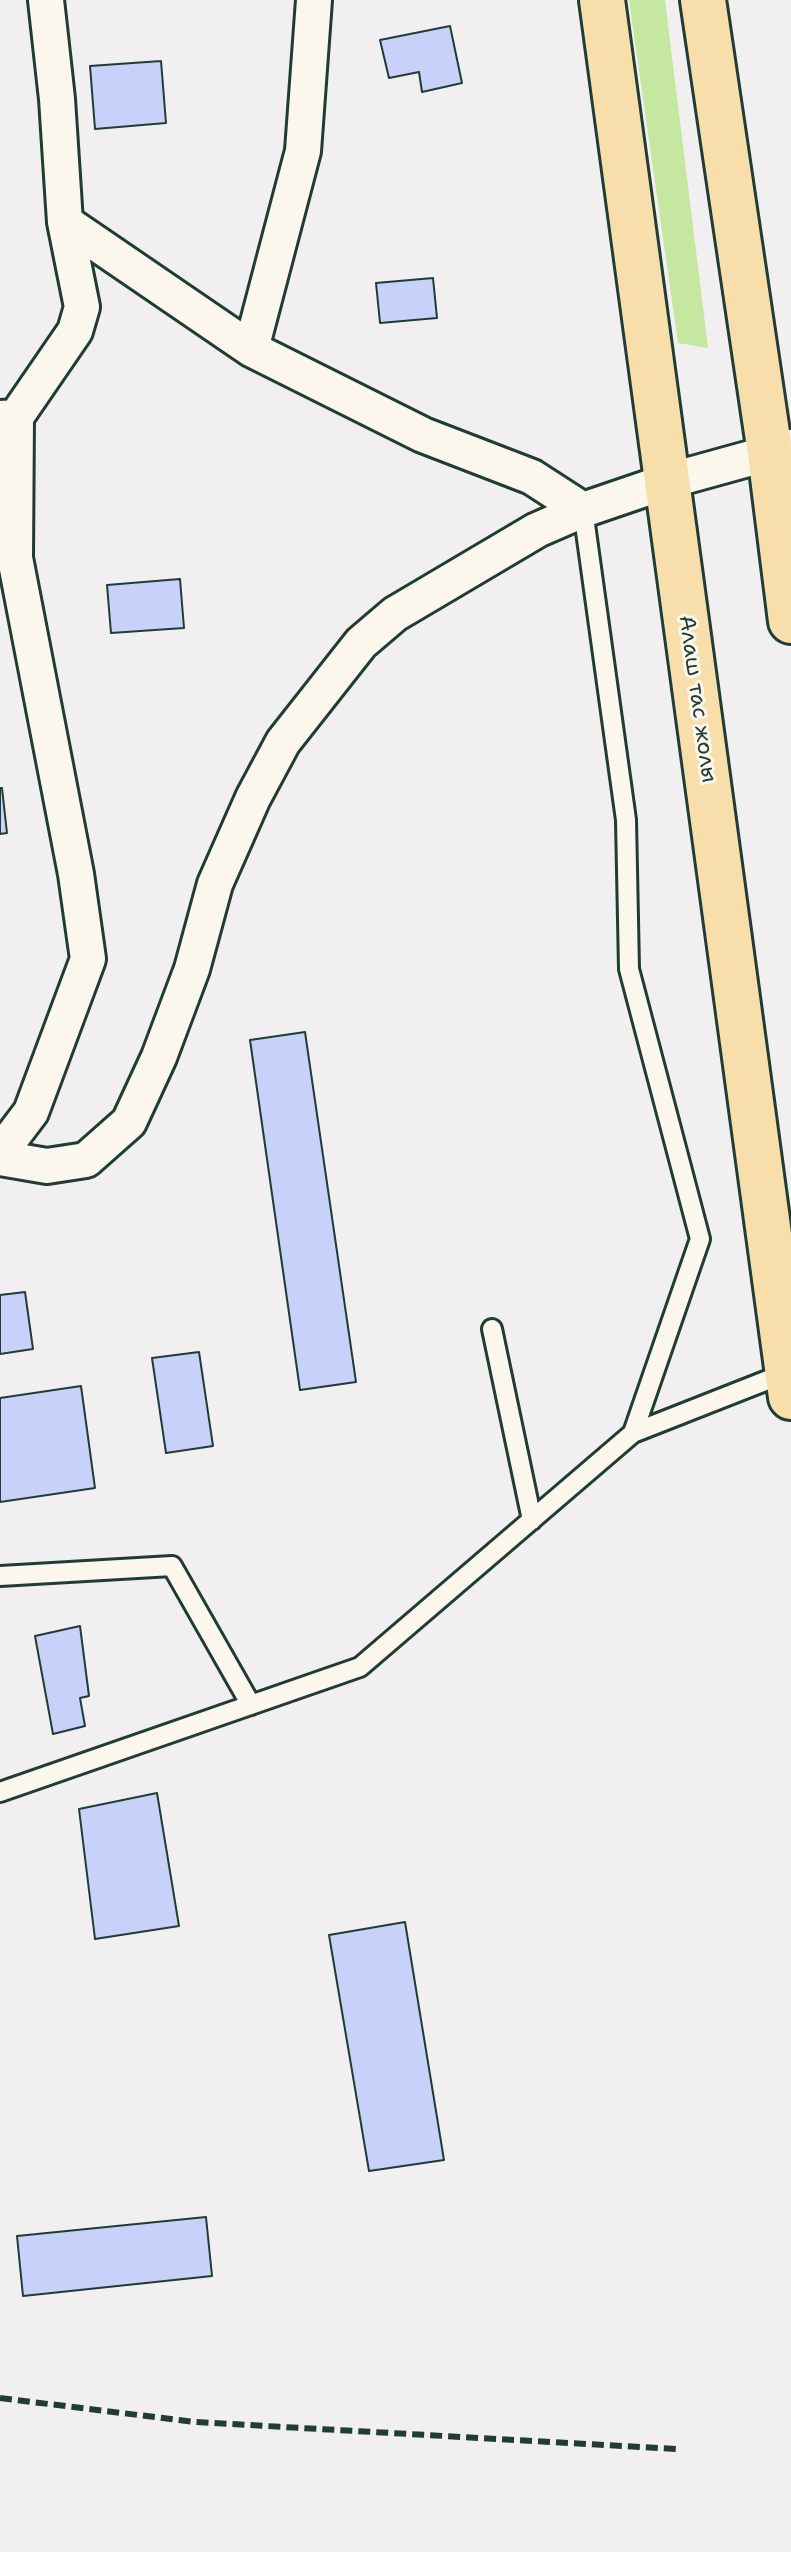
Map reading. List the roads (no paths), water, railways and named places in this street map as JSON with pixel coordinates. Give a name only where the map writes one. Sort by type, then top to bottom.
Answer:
[{"type":"main road","name":"Алаш тас жолы","points":[[602,0],[789,1385]]},
{"type":"main road","points":[[703,0],[781,450],[791,621]]},
{"type":"street","points":[[46,0],[57,99],[65,222],[82,307],[75,331],[8,418],[15,558],[76,874],[88,959],[31,1112],[0,1155],[47,1166],[86,1160],[129,1122],[159,1057],[192,969],[215,884],[253,798],[283,742],[361,643],[395,614],[537,530],[583,510],[668,481],[781,450]]},
{"type":"street","points":[[251,349],[303,151],[314,0]]},
{"type":"street","points":[[65,222],[251,349],[423,435],[532,477],[583,510]]},
{"type":"lane","points":[[583,510],[626,820],[629,969],[700,1239],[633,1433]]},
{"type":"lane","points":[[492,1329],[532,1520]]},
{"type":"lane","points":[[0,1792],[360,1667],[633,1433],[789,1385]]},
{"type":"lane","points":[[0,1576],[172,1566],[251,1705]]},
{"type":"railway","points":[[0,2398],[195,2422],[676,2449]]}]
